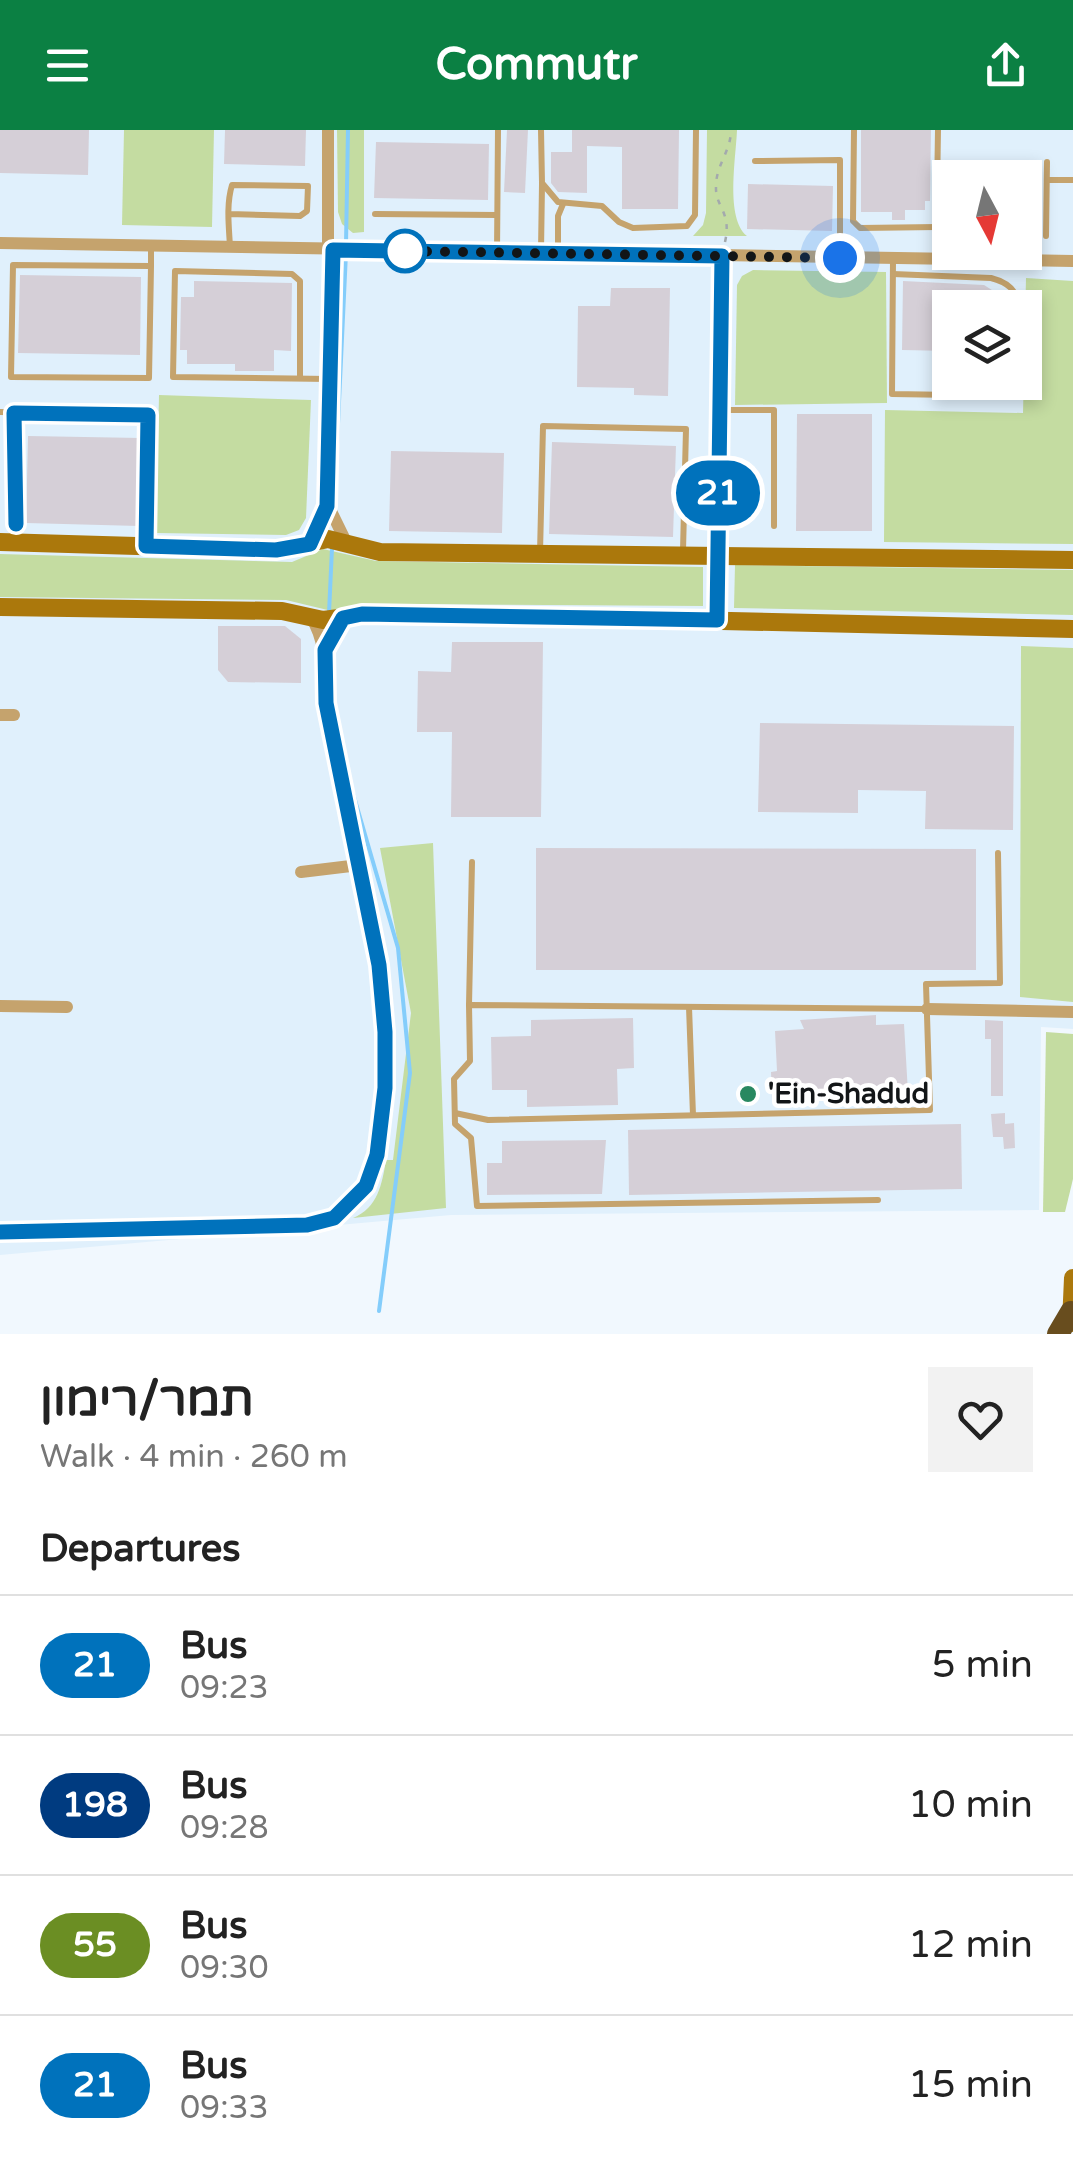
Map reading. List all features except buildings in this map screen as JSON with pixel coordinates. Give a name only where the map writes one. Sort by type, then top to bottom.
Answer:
[{"type":"highway","points":[[1058,1334],[1071,1323]]},
{"type":"street","points":[[310,544],[323,520],[327,502],[328,130]]},
{"type":"street","points":[[0,243],[932,259]]},
{"type":"street","points":[[717,620],[722,256]]},
{"type":"street","points":[[1042,258],[1073,261]]},
{"type":"street","points":[[327,502],[347,544]]},
{"type":"street","points":[[0,542],[276,550],[328,539],[380,552],[1073,560]]},
{"type":"street","points":[[0,607],[282,610],[323,620],[380,612],[1073,629]]},
{"type":"street","points":[[0,1232],[292,1226],[334,1218],[358,1197],[373,1172],[386,1056],[382,985],[328,722],[325,650],[311,617]]},
{"type":"street","points":[[325,650],[343,618]]},
{"type":"street","points":[[301,872],[359,865]]},
{"type":"street","points":[[0,1006],[66,1007]]},
{"type":"street","points":[[927,1008],[1073,1012]]},
{"type":"street","points":[[1071,1323],[1073,1278]]},
{"type":"lane","points":[[496,252],[498,130]]},
{"type":"lane","points":[[541,130],[541,253]]},
{"type":"lane","points":[[542,182],[548,194],[562,204],[602,206],[619,222],[633,228],[687,226],[695,215],[696,130]]},
{"type":"lane","points":[[854,130],[853,221],[860,228],[932,227]]},
{"type":"lane","points":[[938,130],[938,160]]},
{"type":"lane","points":[[755,161],[840,160],[840,258]]},
{"type":"lane","points":[[1046,236],[1047,162]]},
{"type":"lane","points":[[1047,180],[1073,180]]},
{"type":"lane","points":[[229,214],[300,216],[308,211],[308,186],[232,185],[229,214],[230,248]]},
{"type":"lane","points":[[558,253],[558,216],[562,204]]},
{"type":"lane","points":[[375,214],[497,215]]},
{"type":"lane","points":[[151,246],[151,266],[149,378],[12,377],[13,264],[151,266]]},
{"type":"lane","points":[[893,258],[892,394],[932,395]]},
{"type":"lane","points":[[300,378],[297,276],[175,272],[173,377],[330,379]]},
{"type":"lane","points":[[893,274],[991,278],[1003,281],[1013,290]]},
{"type":"lane","points":[[719,410],[774,410],[774,526]]},
{"type":"lane","points":[[0,412],[148,415],[146,546]]},
{"type":"lane","points":[[14,413],[16,524]]},
{"type":"lane","points":[[540,554],[542,426],[686,429],[683,555]]},
{"type":"lane","points":[[455,1113],[488,1120],[930,1110],[926,984],[1000,983],[998,853]]},
{"type":"lane","points":[[472,862],[470,1061],[454,1079],[455,1124],[471,1138],[477,1206],[878,1200]]},
{"type":"lane","points":[[469,1005],[927,1008]]},
{"type":"lane","points":[[689,1007],[693,1115]]},
{"type":"path","points":[[722,256],[728,222],[716,186],[729,152],[731,130]]},
{"type":"shaded area","points":[[0,130],[1073,130],[1073,1029],[1041,1027],[1039,1210],[451,1215],[0,1255]]},
{"type":"green space","points":[[124,130],[214,130],[212,227],[122,225]]},
{"type":"green space","points":[[337,130],[364,130],[364,232],[353,233],[342,224],[338,212]]},
{"type":"green space","points":[[707,130],[737,130],[734,202],[740,227],[747,236],[693,236],[703,225],[706,213]]},
{"type":"green space","points":[[753,270],[886,272],[887,403],[735,405],[737,285],[742,276]]},
{"type":"green space","points":[[1026,278],[1073,281],[1073,544],[884,542],[885,410],[1023,413],[1023,400],[1042,400],[1042,290],[1026,290]]},
{"type":"green space","points":[[159,395],[311,400],[306,518],[299,530],[286,535],[156,533]]},
{"type":"green space","points":[[323,549],[376,561],[703,567],[703,606],[366,604],[336,612],[286,600],[0,597],[0,554],[292,562]]},
{"type":"green space","points":[[735,565],[1073,570],[1073,615],[734,608]]},
{"type":"green space","points":[[1021,646],[1073,648],[1073,1002],[1020,997]]},
{"type":"green space","points":[[433,843],[446,1208],[353,1218],[373,1202],[386,1160],[393,1160],[411,1013],[380,848]]},
{"type":"green space","points":[[1046,1032],[1073,1034],[1073,1179],[1065,1212],[1043,1212]]},
{"type":"waterway","points":[[346,244],[348,130]]},
{"type":"waterway","points":[[334,509],[346,253]]},
{"type":"waterway","points":[[329,613],[332,548]]},
{"type":"waterway","points":[[348,776],[398,948],[410,1073],[379,1311]]},
{"type":"bus line","name":"21","points":[[0,1232],[307,1225],[334,1218],[358,1197],[373,1172],[385,1088],[382,985],[328,722],[325,650],[343,618],[380,612],[717,620],[722,256],[333,250],[327,506],[310,544],[276,550],[146,546],[148,415],[14,413],[16,524]]},
{"type":"place","name":"'Ein-Shadud","points":[[748,1094]]},
{"type":"route","points":[[405,251],[398,251],[840,258]]}]
